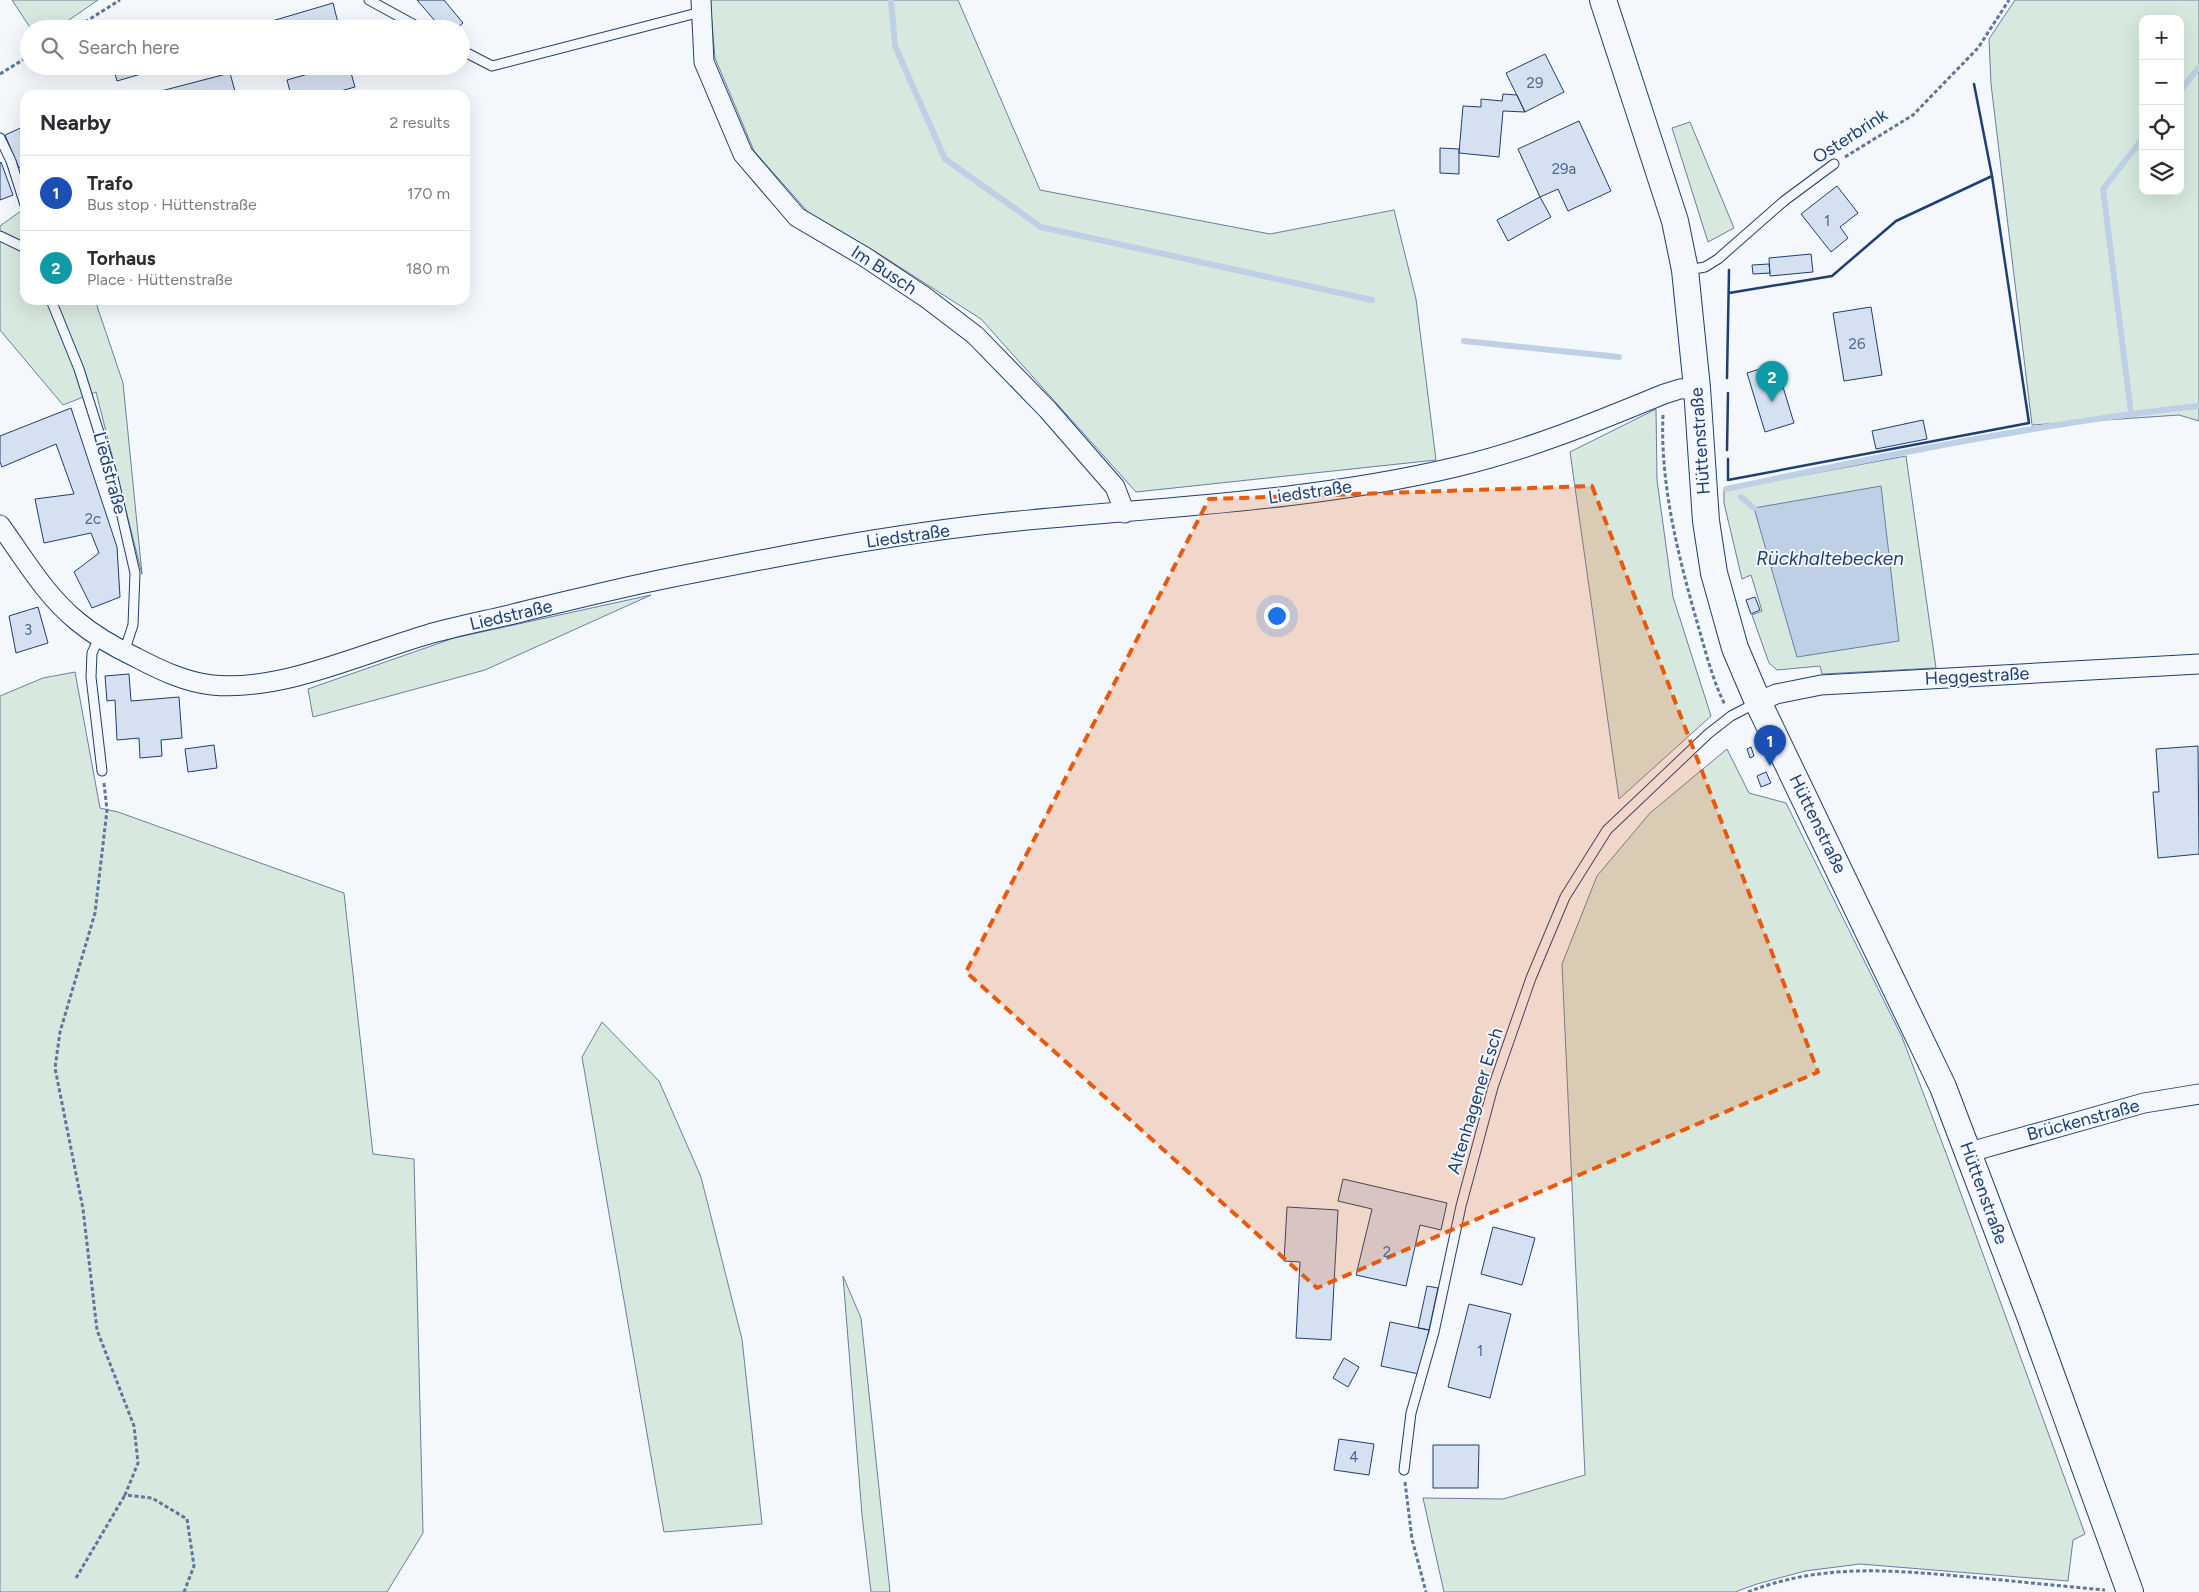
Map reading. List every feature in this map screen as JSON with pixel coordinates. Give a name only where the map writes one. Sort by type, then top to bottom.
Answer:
[{"type":"main road","name":"Hüttenstraße","points":[[1603,0],[1672,212],[1685,270],[1697,388],[1706,521],[1714,573],[1735,648],[1758,702],[1915,1024],[1943,1087],[1970,1152],[2129,1590]]},
{"type":"street","name":"Im Busch","points":[[701,6],[704,62],[743,154],[797,217],[865,257],[925,297],[975,335],[1048,410],[1115,487],[1125,513]]},
{"type":"street","name":"Liedstraße","points":[[0,525],[55,600],[99,638],[158,669],[184,679],[210,685],[244,686],[318,670],[448,630],[647,582],[794,553],[913,534],[1008,522],[1125,513],[1292,496],[1446,469],[1508,453],[1569,433],[1664,394],[1680,389],[1697,388]]},
{"type":"street","name":"Heggestraße","points":[[1758,702],[1776,694],[1822,685],[2199,664]]},
{"type":"street","name":"Brückenstraße","points":[[1970,1152],[2144,1103],[2199,1094]]},
{"type":"lane","points":[[369,0],[406,20]]},
{"type":"lane","points":[[470,55],[492,66],[701,6]]},
{"type":"lane","points":[[0,138],[11,161],[20,189]]},
{"type":"lane","name":"Osterbrink","points":[[1685,270],[1705,267],[1718,259],[1784,201],[1834,164]]},
{"type":"lane","points":[[0,236],[20,246]]},
{"type":"lane","name":"Liedstraße","points":[[53,305],[80,370],[113,478],[135,573],[133,625],[124,652]]},
{"type":"lane","points":[[99,638],[92,653],[91,677],[102,771]]},
{"type":"lane","name":"Altenhagener Esch","points":[[1404,1470],[1411,1413],[1434,1332],[1461,1206],[1493,1087],[1532,978],[1565,897],[1607,830],[1731,716],[1758,702]]},
{"type":"path","points":[[88,20],[120,0]]},
{"type":"path","name":"Osterbrink","points":[[1834,164],[1913,114],[1978,48],[2009,0]]},
{"type":"path","points":[[0,74],[20,62]]},
{"type":"path","points":[[1664,394],[1665,475],[1680,556],[1704,648],[1731,716]]},
{"type":"path","points":[[76,1578],[125,1495],[138,1463],[134,1426],[97,1330],[83,1209],[55,1068],[60,1032],[95,913],[108,810],[102,771]]},
{"type":"path","points":[[1404,1470],[1412,1539],[1426,1592]]},
{"type":"path","points":[[125,1495],[152,1498],[187,1519],[194,1566],[184,1592]]},
{"type":"path","points":[[1748,1592],[1804,1575],[1859,1570],[1923,1573],[2115,1591],[2129,1590]]},
{"type":"highlighted area","points":[[1592,486],[1818,1072],[1317,1288],[966,972],[1209,499]]},
{"type":"shaded area","points":[[12,0],[98,0],[69,20],[25,20]]},
{"type":"shaded area","points":[[710,0],[958,0],[1040,190],[1270,234],[1394,210],[1416,299],[1436,460],[1136,492],[981,319],[876,252],[808,212],[754,151],[715,58]]},
{"type":"shaded area","points":[[2015,0],[2199,0],[2199,421],[2179,415],[2032,425],[1991,84],[1989,39]]},
{"type":"shaded area","points":[[1690,122],[1734,228],[1708,242],[1672,128]]},
{"type":"shaded area","points":[[20,212],[20,305],[97,305],[123,383],[142,574],[96,392],[63,405],[0,330],[0,226]]},
{"type":"shaded area","points":[[1656,409],[1657,480],[1673,597],[1711,716],[1619,799],[1570,452]]},
{"type":"shaded area","points":[[1906,456],[1936,668],[1822,674],[1820,666],[1777,670],[1769,663],[1752,615],[1762,611],[1751,575],[1742,579],[1724,503],[1724,490]]},
{"type":"shaded area","points":[[651,595],[485,670],[313,717],[308,689],[454,638]]},
{"type":"shaded area","points":[[75,672],[100,808],[118,812],[344,893],[373,1154],[414,1159],[423,1533],[387,1592],[0,1592],[0,696],[43,678]]},
{"type":"shaded area","points":[[1727,749],[1749,793],[1786,803],[1902,1037],[2085,1534],[2073,1540],[2068,1581],[1860,1564],[1805,1571],[1735,1592],[1444,1592],[1423,1498],[1503,1499],[1585,1475],[1562,964],[1597,876],[1650,813]]},
{"type":"shaded area","points":[[602,1022],[659,1081],[701,1177],[742,1339],[762,1524],[664,1532],[582,1057]]},
{"type":"shaded area","points":[[843,1276],[861,1318],[890,1592],[871,1592],[862,1515]]},
{"type":"water","name":"Rückhaltebecken","points":[[1881,486],[1899,641],[1797,657],[1754,508]]},
{"type":"building","points":[[417,0],[444,0],[461,20],[434,20]]},
{"type":"building","points":[[333,3],[337,20],[275,20]]},
{"type":"building","points":[[1545,54],[1564,92],[1525,112],[1506,73]]},
{"type":"building","points":[[115,75],[138,75],[117,81]]},
{"type":"building","points":[[222,75],[231,75],[235,90],[165,90]]},
{"type":"building","points":[[304,75],[352,75],[355,87],[344,90],[290,90],[287,80]]},
{"type":"building","points":[[1503,94],[1517,95],[1525,112],[1503,111],[1499,157],[1459,153],[1463,106],[1481,107],[1481,99],[1502,101]]},
{"type":"building","points":[[1579,121],[1611,191],[1568,211],[1558,189],[1540,197],[1518,149]]},
{"type":"building","points":[[20,128],[20,168],[19,168],[5,135]]},
{"type":"building","points":[[1440,148],[1459,149],[1459,174],[1440,173]]},
{"type":"building","points":[[0,163],[13,195],[0,200]]},
{"type":"building","points":[[1837,186],[1858,213],[1840,227],[1848,238],[1831,252],[1801,214]]},
{"type":"building","points":[[1540,197],[1551,217],[1508,241],[1497,220]]},
{"type":"building","points":[[1811,254],[1813,272],[1770,276],[1769,258]]},
{"type":"building","points":[[1769,264],[1770,273],[1753,274],[1752,265]]},
{"type":"building","points":[[1871,307],[1882,375],[1844,381],[1833,313]]},
{"type":"building","points":[[1776,364],[1794,423],[1765,432],[1747,373]]},
{"type":"building","points":[[71,408],[117,547],[120,597],[92,608],[74,572],[99,553],[91,533],[44,543],[35,499],[74,494],[56,444],[2,467],[0,462],[0,436]]},
{"type":"building","points":[[1923,420],[1927,439],[1876,449],[1872,431]]},
{"type":"building","points":[[1755,597],[1760,610],[1751,614],[1746,600]]},
{"type":"building","points":[[38,607],[48,643],[16,653],[9,616]]},
{"type":"building","points":[[129,674],[131,701],[179,697],[182,738],[161,740],[162,756],[140,758],[139,738],[117,740],[115,700],[107,701],[105,676]]},
{"type":"building","points":[[214,745],[217,768],[188,772],[185,749]]},
{"type":"building","points":[[2198,746],[2199,854],[2158,858],[2153,792],[2159,792],[2156,749]]},
{"type":"building","points":[[1751,747],[1754,756],[1750,758],[1747,749]]},
{"type":"building","points":[[1766,772],[1771,783],[1761,787],[1757,776]]},
{"type":"building","points":[[1343,1179],[1447,1203],[1441,1230],[1420,1225],[1406,1286],[1356,1275],[1372,1209],[1338,1201]]},
{"type":"building","points":[[1287,1207],[1338,1210],[1331,1340],[1296,1338],[1300,1262],[1284,1261]]},
{"type":"building","points":[[1493,1227],[1535,1238],[1522,1285],[1481,1274]]},
{"type":"building","points":[[1427,1286],[1438,1288],[1429,1330],[1418,1328]]},
{"type":"building","points":[[1469,1304],[1511,1314],[1490,1398],[1448,1387]]},
{"type":"building","points":[[1390,1322],[1429,1330],[1419,1374],[1381,1366]]},
{"type":"building","points":[[1344,1358],[1359,1367],[1348,1387],[1333,1378]]},
{"type":"building","points":[[1339,1439],[1374,1444],[1369,1475],[1334,1470]]},
{"type":"building","points":[[1433,1445],[1479,1445],[1478,1488],[1433,1488]]},
{"type":"waterway","points":[[891,0],[895,46],[945,159],[1041,227],[1372,300]]},
{"type":"waterway","points":[[2184,86],[2199,67]]},
{"type":"waterway","points":[[2131,413],[2103,189],[2139,143]]},
{"type":"waterway","points":[[1464,341],[1619,357]]},
{"type":"waterway","points":[[1726,489],[2021,431],[2199,406]]},
{"type":"waterway","points":[[1741,497],[1754,508]]},
{"type":"wall","points":[[1728,459],[1728,480],[2029,423],[1992,176],[1974,84]]},
{"type":"wall","points":[[1729,293],[1832,276],[1896,221],[1992,176]]},
{"type":"wall","points":[[1727,378],[1729,270]]},
{"type":"wall","points":[[1727,450],[1728,393]]},
{"type":"place","name":"Torhaus","points":[[1772,402]]},
{"type":"place","name":"Trafo","points":[[1770,766]]}]
